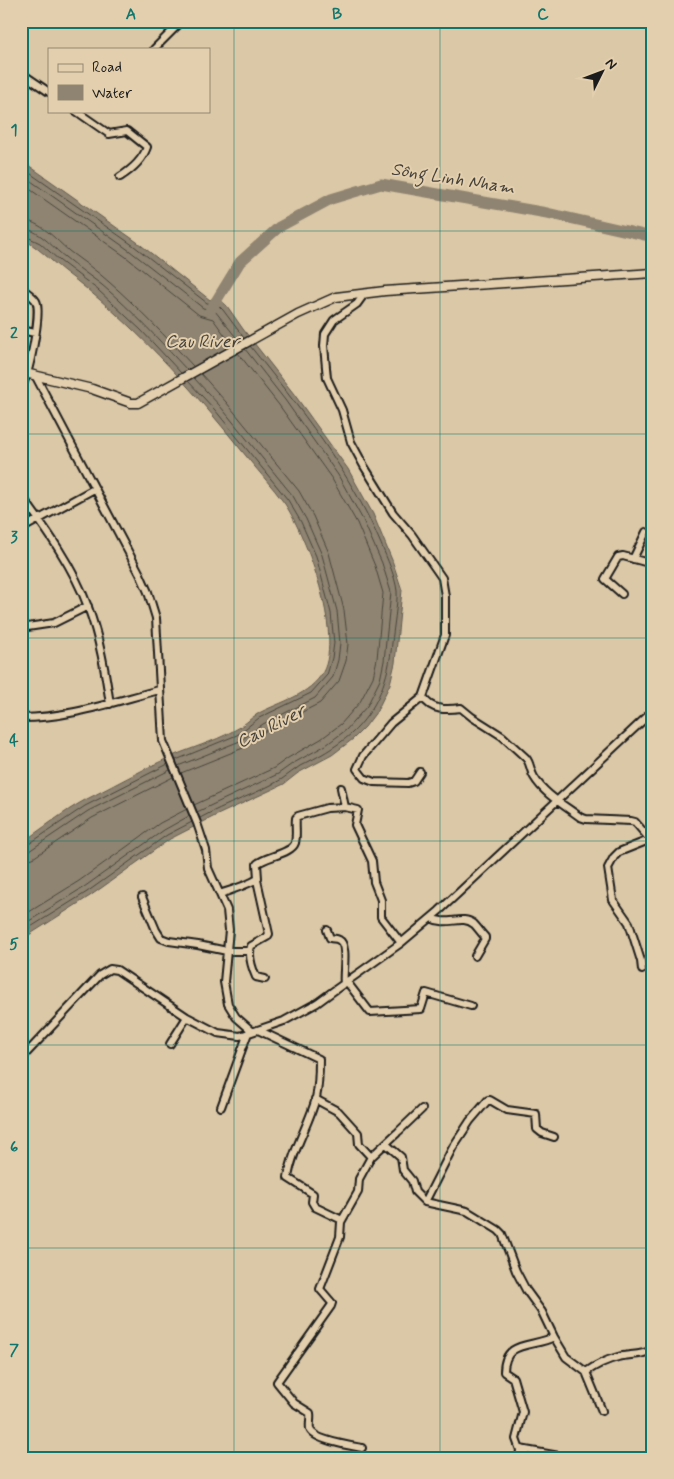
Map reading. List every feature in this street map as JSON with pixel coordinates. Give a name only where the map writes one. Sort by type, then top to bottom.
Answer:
[{"type":"main road","points":[[28,373],[92,389],[131,403],[138,403],[156,395],[298,314],[336,297],[365,293],[653,273]]},
{"type":"street","points":[[155,48],[182,21]]},
{"type":"street","points":[[21,73],[48,91]]},
{"type":"street","points":[[77,112],[109,134],[127,131],[147,147],[132,167],[120,177]]},
{"type":"street","points":[[21,288],[32,296],[38,308],[28,373],[21,387]]},
{"type":"street","points":[[365,293],[357,304],[334,320],[325,334],[324,346],[327,378],[342,410],[351,442],[359,458],[393,513],[412,535],[442,578],[446,609],[445,635],[423,698],[391,723],[362,756],[357,764],[357,769],[364,778],[374,782],[408,783],[414,781],[420,772]]},
{"type":"street","points":[[21,330],[35,333]]},
{"type":"street","points":[[28,373],[131,557],[152,603],[156,618],[163,741],[197,823],[206,850],[208,868],[227,910],[229,921],[224,982],[228,1004],[236,1017],[253,1031],[319,1059],[316,1099],[294,1153],[288,1178],[313,1194],[312,1202],[315,1207],[342,1220]]},
{"type":"street","points":[[21,528],[94,489]]},
{"type":"street","points":[[21,495],[60,551],[88,606],[102,650],[110,704]]},
{"type":"street","points":[[633,559],[646,532]]},
{"type":"street","points":[[622,594],[606,581],[605,577],[618,557],[623,556],[645,562],[653,555]]},
{"type":"street","points":[[21,628],[54,623],[88,606]]},
{"type":"street","points":[[21,718],[86,711],[159,690]]},
{"type":"street","points":[[423,698],[426,704],[432,707],[444,710],[461,708],[472,718],[502,736],[526,758],[535,778],[547,792],[580,817],[635,822],[651,842],[619,852],[614,856],[608,868],[613,900],[629,923],[642,970]]},
{"type":"street","points":[[21,1059],[100,975],[110,969],[117,970],[187,1017],[218,1033],[240,1036],[284,1021],[317,1003],[401,943],[431,918],[653,711]]},
{"type":"street","points":[[341,788],[345,807]]},
{"type":"street","points":[[265,980],[256,977],[250,951],[251,946],[269,934],[257,880],[257,864],[266,858],[286,851],[293,845],[296,818],[298,816],[327,808],[345,807],[358,810],[355,825],[372,861],[374,882],[381,900],[381,917],[401,943]]},
{"type":"street","points":[[220,894],[257,880]]},
{"type":"street","points":[[142,898],[161,938],[168,941],[227,951],[250,951]]},
{"type":"street","points":[[431,918],[439,922],[461,920],[474,924],[485,937],[475,956]]},
{"type":"street","points":[[327,930],[330,938],[338,940],[342,944],[345,953],[342,974],[345,983],[370,1012],[421,1009],[426,993],[471,1006]]},
{"type":"street","points":[[170,1044],[187,1017]]},
{"type":"street","points":[[221,1107],[253,1031]]},
{"type":"street","points":[[316,1099],[339,1112],[358,1133],[359,1144],[371,1157]]},
{"type":"street","points":[[425,1202],[453,1147],[470,1121],[488,1100],[507,1110],[536,1114],[537,1129],[554,1137]]},
{"type":"street","points":[[362,1448],[338,1444],[311,1432],[311,1415],[294,1403],[278,1382],[331,1306],[332,1303],[320,1289],[340,1237],[342,1220],[358,1192],[359,1179],[371,1157],[422,1110]]},
{"type":"street","points":[[386,1144],[401,1157],[403,1170],[412,1181],[415,1192],[425,1202],[466,1211],[502,1234],[516,1271],[526,1290],[542,1312],[554,1337],[570,1362],[586,1372],[602,1411]]},
{"type":"street","points":[[519,1458],[520,1449],[516,1439],[523,1412],[513,1378],[504,1372],[506,1358],[510,1351],[516,1348],[547,1341],[554,1337]]},
{"type":"street","points":[[586,1372],[607,1360],[646,1353],[653,1349]]},
{"type":"street","points":[[520,1449],[559,1456]]},
{"type":"water","name":"Cau River","points":[[21,160],[137,242],[210,300],[216,296],[227,306],[348,469],[373,514],[402,590],[395,663],[390,684],[377,711],[353,739],[332,755],[298,773],[284,784],[170,839],[90,896],[21,940],[21,843],[85,800],[159,762],[225,735],[259,713],[303,692],[323,672],[328,655],[329,634],[326,611],[312,562],[294,519],[280,497],[222,426],[159,355],[113,311],[38,249],[21,238]]},
{"type":"waterway","name":"Sông Linh Nham","points":[[210,311],[240,262],[279,227],[331,199],[381,184],[547,213],[653,237]]}]
